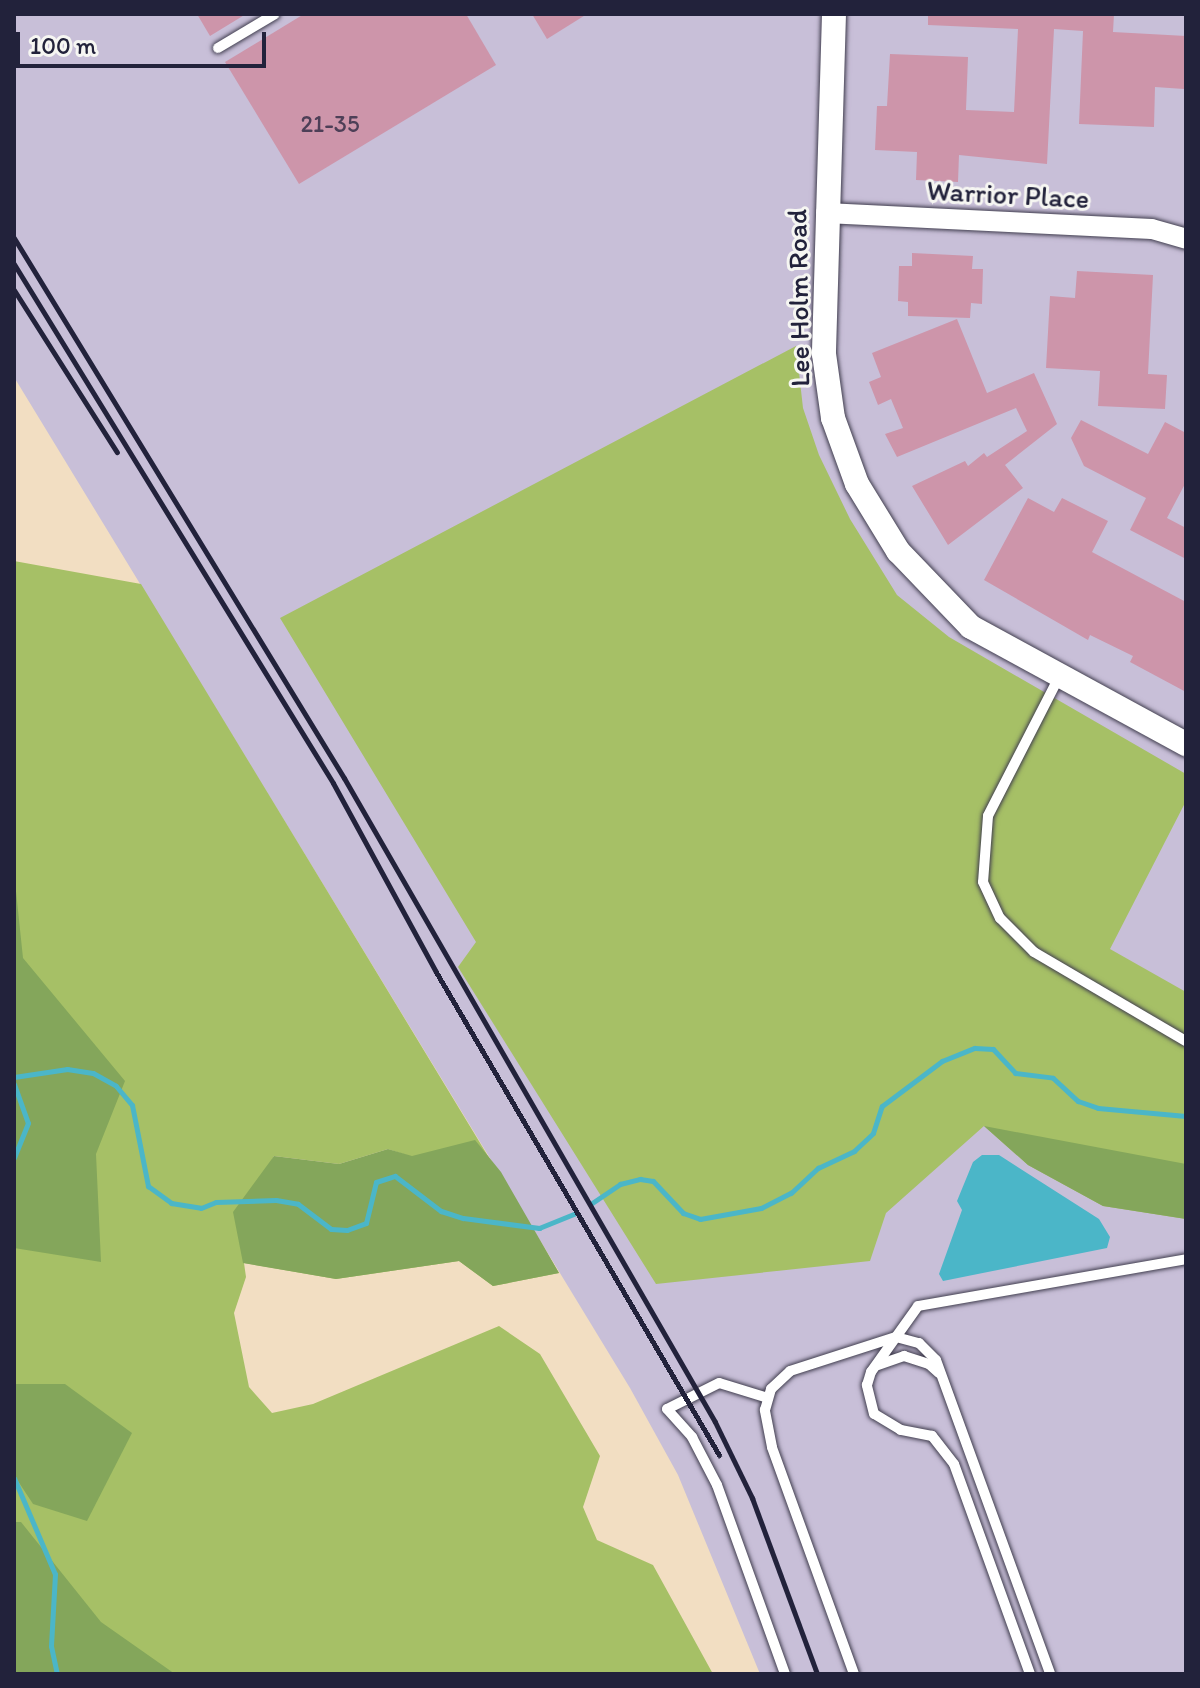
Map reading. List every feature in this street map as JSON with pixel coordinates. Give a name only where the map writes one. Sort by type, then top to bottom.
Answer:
[{"type":"street","name":"Lee Holm Road","points":[[834,14],[826,213],[825,374],[833,418],[857,484],[898,551],[951,609],[991,641],[1186,744]]},
{"type":"street","name":"Warrior Place","points":[[826,213],[1152,229],[1186,239]]},
{"type":"lane","points":[[218,48],[275,14]]},
{"type":"lane","points":[[1059,677],[991,808],[982,837],[983,882],[1000,918],[1034,952],[1186,1041]]},
{"type":"lane","points":[[1030,1674],[954,1464],[932,1436],[901,1430],[874,1414],[867,1385],[871,1372],[918,1306],[1186,1259]]},
{"type":"lane","points":[[854,1674],[772,1447],[768,1398],[790,1371],[896,1337],[930,1351],[945,1379],[1050,1674]]},
{"type":"lane","points":[[871,1372],[880,1363],[904,1356],[929,1364],[945,1379]]},
{"type":"lane","points":[[768,1398],[719,1383],[667,1409],[692,1437],[717,1485],[785,1674]]},
{"type":"shaded area","points":[[14,14],[1186,14],[1186,1674],[760,1674],[678,1475],[630,1388],[14,377]]},
{"type":"green space","points":[[796,346],[803,408],[819,455],[850,519],[897,595],[949,637],[1186,774],[1186,801],[1110,949],[1186,992],[1186,1219],[1103,1206],[1028,1165],[984,1126],[886,1213],[870,1261],[656,1284],[458,967],[476,942],[280,618]]},
{"type":"green space","points":[[14,561],[141,584],[559,1273],[493,1286],[459,1261],[336,1279],[244,1263],[246,1277],[234,1313],[249,1387],[272,1413],[313,1404],[499,1326],[540,1354],[600,1456],[583,1507],[597,1540],[653,1565],[713,1674],[14,1674]],"holes":[[[388,1149],[409,1156],[263,1177],[274,1156],[339,1164]]]},
{"type":"green space","points":[[14,872],[23,958],[125,1081],[96,1154],[101,1262],[14,1248]]},
{"type":"green space","points":[[984,1126],[1186,1164],[1186,1219],[1103,1206],[1028,1165]]},
{"type":"green space","points":[[475,1140],[501,1172],[559,1273],[493,1286],[459,1261],[336,1279],[243,1263],[233,1212],[274,1156],[339,1164],[388,1149],[412,1156]]},
{"type":"green space","points":[[14,1384],[65,1384],[132,1433],[87,1521],[33,1504],[14,1475]]},
{"type":"green space","points":[[14,1522],[21,1522],[101,1622],[175,1674],[14,1674]]},
{"type":"water","points":[[982,1155],[999,1155],[1099,1219],[1110,1237],[1107,1248],[943,1281],[939,1274],[962,1210],[957,1201],[973,1162]]},
{"type":"building","points":[[197,14],[246,14],[210,36]]},
{"type":"building","points":[[304,14],[466,14],[496,65],[299,184],[225,62]]},
{"type":"building","points":[[532,14],[587,14],[547,39]]},
{"type":"building","points":[[928,14],[1114,14],[1113,32],[1186,36],[1184,89],[1155,87],[1154,127],[1079,124],[1083,31],[1054,29],[1047,164],[959,155],[958,182],[916,180],[917,152],[875,150],[877,106],[887,106],[890,54],[968,57],[966,110],[1014,112],[1018,29],[928,25]]},
{"type":"building","points":[[912,253],[973,256],[972,269],[983,269],[982,304],[971,303],[970,318],[908,316],[908,302],[898,301],[899,266],[912,266]]},
{"type":"building","points":[[1077,271],[1153,275],[1148,374],[1167,375],[1165,409],[1098,406],[1100,371],[1046,368],[1050,296],[1075,298]]},
{"type":"building","points":[[957,319],[987,393],[1034,373],[1057,424],[1005,465],[1023,488],[948,545],[912,486],[965,461],[968,466],[984,453],[987,457],[1027,431],[1016,408],[897,457],[885,434],[903,428],[891,399],[878,405],[869,382],[881,377],[872,353]]},
{"type":"building","points":[[1081,420],[1148,454],[1165,422],[1186,433],[1186,482],[1167,518],[1186,528],[1186,559],[1130,530],[1146,498],[1084,466],[1071,438]]},
{"type":"building","points":[[1028,498],[1054,512],[1062,498],[1108,521],[1092,552],[1186,602],[1186,692],[1130,662],[1133,656],[1090,635],[1088,640],[984,580]]},
{"type":"waterway","points":[[592,1203],[620,1184],[640,1179],[653,1181],[683,1213],[700,1219],[761,1208],[791,1193],[818,1168],[854,1151],[873,1133],[882,1106],[942,1061],[975,1048],[993,1049],[1015,1073],[1053,1078],[1078,1101],[1098,1108],[1186,1116]]},
{"type":"waterway","points":[[14,1077],[67,1069],[93,1073],[116,1086],[132,1105],[148,1186],[171,1203],[201,1208],[216,1202],[276,1200],[298,1204],[331,1229],[347,1230],[366,1223],[376,1182],[395,1176],[441,1211],[463,1218],[539,1228],[574,1214]]},
{"type":"waterway","points":[[14,1084],[28,1123],[14,1157]]},
{"type":"waterway","points":[[14,1478],[55,1574],[51,1646],[57,1674]]},
{"type":"railway","points":[[14,238],[344,778],[715,1422],[752,1498],[817,1674]]},
{"type":"railway","points":[[14,264],[333,783],[436,972],[719,1455]]},
{"type":"railway","points":[[14,290],[117,452]]}]
